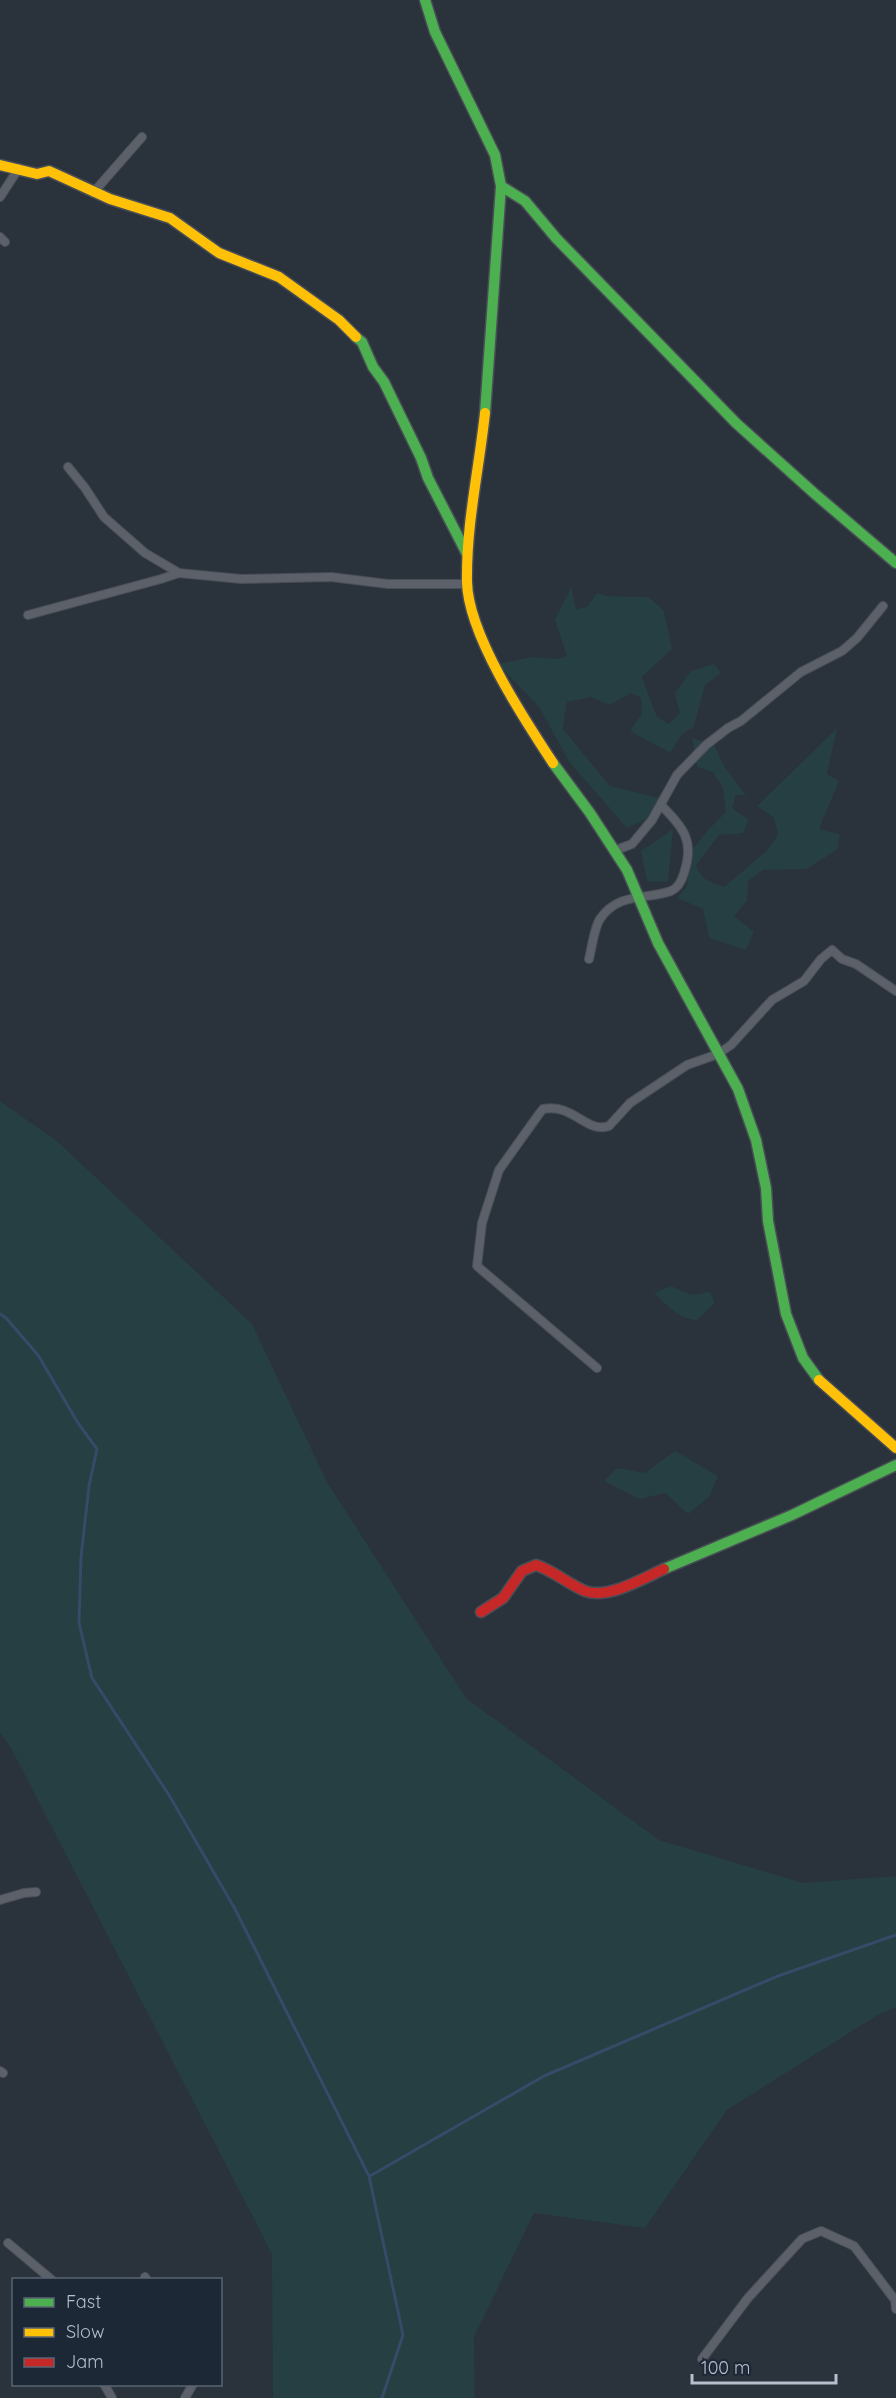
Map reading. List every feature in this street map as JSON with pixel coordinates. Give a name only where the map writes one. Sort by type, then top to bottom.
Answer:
[{"type":"street","points":[[425,0],[435,32],[495,155],[501,186],[483,431],[469,529],[467,584],[473,611],[491,660],[537,739],[616,850],[640,896],[658,943],[738,1089],[756,1140],[766,1188],[768,1221],[790,1328],[803,1358],[815,1376],[896,1448]]},
{"type":"street","points":[[93,193],[142,137]]},
{"type":"street","points":[[0,165],[38,174],[49,171],[93,193],[170,218],[219,253],[279,277],[351,330],[362,342],[372,367],[384,382],[421,458],[428,478],[468,557]]},
{"type":"street","points":[[0,197],[20,168]]},
{"type":"street","points":[[501,186],[514,191],[526,202],[555,237],[686,373],[773,459],[810,493],[896,563]]},
{"type":"street","points":[[68,467],[104,517],[145,553],[178,573]]},
{"type":"street","points":[[28,615],[178,573],[241,579],[331,577],[388,584],[467,584]]},
{"type":"street","points":[[616,850],[632,844],[652,820],[677,775],[706,745],[801,672],[842,651],[857,638],[884,606]]},
{"type":"street","points":[[589,959],[600,919],[623,900],[673,891],[682,880],[688,863],[689,844],[681,826],[661,804]]},
{"type":"street","points":[[597,1368],[477,1266],[482,1223],[499,1170],[543,1109],[552,1108],[572,1112],[596,1128],[609,1126],[630,1103],[687,1065],[718,1054],[731,1045],[772,1000],[795,988],[810,976],[821,959],[832,950],[842,959],[856,964],[896,991]]},
{"type":"street","points":[[481,1612],[503,1598],[522,1571],[530,1567],[544,1567],[586,1592],[605,1594],[792,1515],[896,1465]]},
{"type":"street","points":[[0,1900],[36,1892]]},
{"type":"street","points":[[702,2359],[748,2298],[802,2239],[821,2231],[854,2246],[895,2300],[896,2309]]},
{"type":"street","points":[[8,2243],[50,2278]]},
{"type":"green space","points":[[571,587],[576,609],[587,607],[597,593],[608,596],[649,597],[664,611],[672,649],[642,677],[657,717],[669,724],[680,713],[675,693],[691,671],[714,664],[721,673],[705,685],[694,727],[682,734],[670,753],[630,731],[642,714],[641,698],[631,693],[610,705],[591,697],[567,702],[563,729],[610,786],[662,799],[646,819],[627,828],[570,763],[539,707],[498,664],[532,657],[556,659],[567,656],[555,620]]},
{"type":"green space","points":[[837,728],[827,774],[839,781],[819,829],[840,834],[838,849],[807,869],[763,870],[748,881],[747,901],[734,916],[754,932],[746,950],[709,938],[703,909],[677,898],[687,886],[690,853],[706,832],[726,812],[723,788],[713,772],[697,767],[692,738],[715,746],[724,766],[746,795],[736,795],[732,808],[749,820],[743,833],[719,835],[696,865],[703,877],[724,887],[768,850],[778,834],[774,818],[757,806]]},
{"type":"green space","points":[[673,829],[668,882],[647,881],[641,851]]},
{"type":"green space","points":[[0,1101],[58,1142],[252,1324],[327,1482],[466,1698],[659,1840],[803,1883],[896,1876],[896,2007],[876,2016],[727,2110],[645,2228],[534,2213],[474,2337],[475,2398],[273,2398],[272,2254],[11,1748],[0,1733]]},
{"type":"green space","points":[[671,1286],[692,1295],[710,1292],[715,1303],[697,1320],[684,1317],[673,1311],[654,1293]]},
{"type":"green space","points":[[675,1451],[718,1476],[709,1497],[688,1514],[665,1493],[640,1499],[604,1481],[617,1468],[644,1473]]},
{"type":"waterway","points":[[0,1314],[38,1355],[78,1423],[97,1449],[89,1486],[81,1557],[79,1623],[92,1678],[169,1795],[235,1909],[369,2176],[403,2335],[382,2398]]},
{"type":"waterway","points":[[370,2176],[544,2076],[778,1976],[896,1935]]},
{"type":"traffic: fast","points":[[425,0],[435,32],[495,155],[501,186],[485,413]]},
{"type":"traffic: fast","points":[[501,186],[525,201],[556,238],[736,423],[896,563]]},
{"type":"traffic: fast","points":[[356,337],[362,342],[373,367],[384,382],[421,458],[428,478],[467,554]]},
{"type":"traffic: fast","points":[[553,763],[590,813],[627,870],[658,943],[738,1089],[756,1140],[766,1188],[768,1221],[786,1314],[803,1358],[819,1380]]},
{"type":"traffic: fast","points":[[664,1569],[792,1515],[896,1465]]},
{"type":"traffic: slow","points":[[0,165],[37,174],[49,171],[110,199],[170,218],[219,253],[279,277],[339,320],[356,337]]},
{"type":"traffic: slow","points":[[485,413],[467,561],[470,603],[477,626],[499,676],[553,763]]},
{"type":"traffic: slow","points":[[819,1380],[896,1448]]},
{"type":"traffic: jam","points":[[481,1612],[503,1598],[522,1571],[536,1565],[585,1591],[594,1593],[604,1593],[625,1587],[664,1569]]}]
